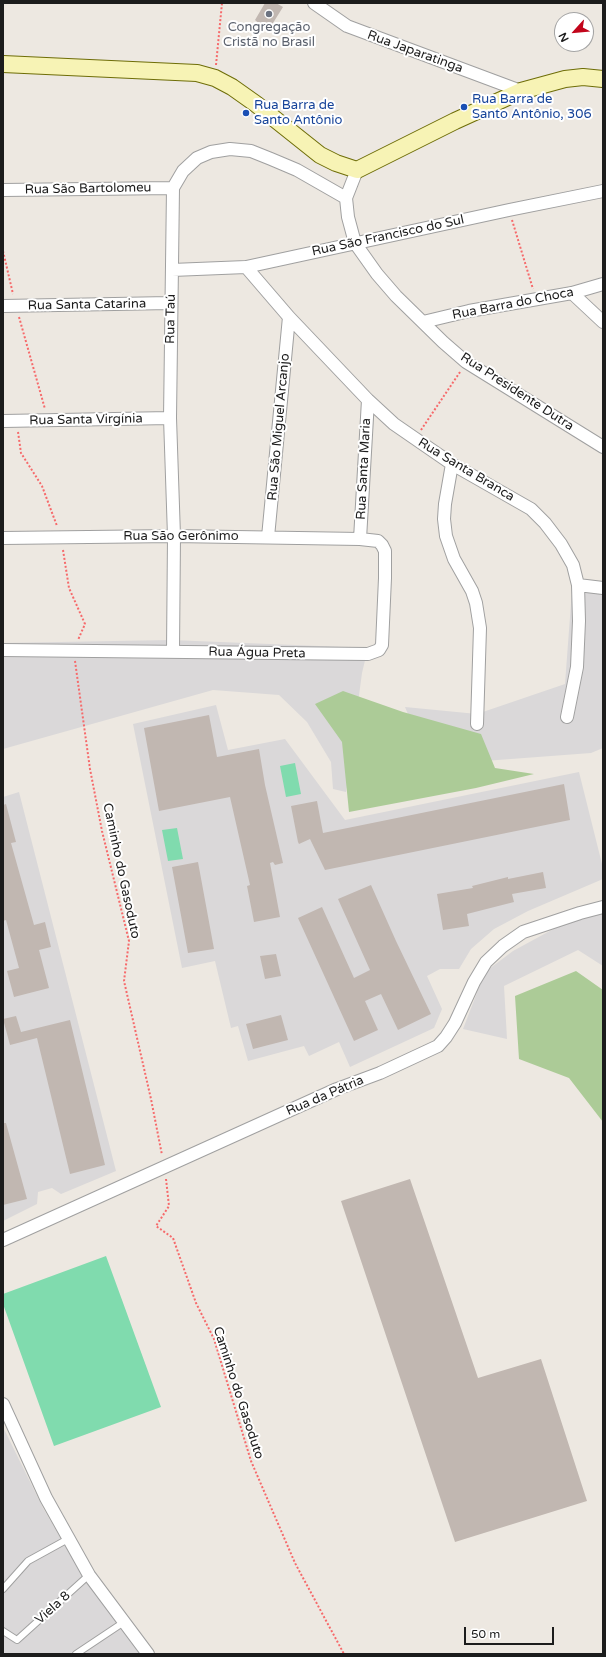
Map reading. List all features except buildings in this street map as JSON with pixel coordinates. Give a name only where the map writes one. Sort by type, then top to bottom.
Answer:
[{"type":"street","name":"Rua Japaratinga","points":[[314,3],[347,26],[521,91]]},
{"type":"street","points":[[3,64],[190,72],[214,78],[232,87],[256,104],[320,155],[336,163],[358,170]]},
{"type":"street","points":[[355,243],[348,217],[346,198],[358,170],[455,121],[521,91],[565,79],[582,77],[603,79]]},
{"type":"street","name":"Rua Taú","points":[[173,651],[174,536],[170,418],[170,303],[173,188],[183,171],[197,158],[211,152],[230,149],[251,151],[271,159],[297,170],[346,198]]},
{"type":"street","name":"Rua São Bartolomeu","points":[[3,190],[173,188]]},
{"type":"street","name":"Rua São Francisco do Sul","points":[[172,270],[246,267],[603,191]]},
{"type":"street","name":"Rua Presidente Dutra","points":[[355,243],[377,274],[423,322],[466,362],[603,447]]},
{"type":"street","name":"Rua Santa Branca","points":[[246,267],[289,317],[368,400],[394,424],[452,464],[531,509],[545,523],[561,544],[573,565],[578,585],[579,621],[577,668],[566,717]]},
{"type":"street","name":"Rua Barra do Choca","points":[[423,322],[469,311],[572,293],[603,284]]},
{"type":"street","points":[[572,293],[603,322]]},
{"type":"street","name":"Rua Santa Catarina","points":[[3,306],[170,303]]},
{"type":"street","name":"Rua São Miguel Arcanjo","points":[[268,537],[289,317]]},
{"type":"street","name":"Rua Santa Maria","points":[[360,539],[368,400]]},
{"type":"street","name":"Rua Santa Virgínia","points":[[3,421],[170,418]]},
{"type":"street","points":[[452,464],[444,519],[446,536],[454,559],[472,591],[480,628],[477,724]]},
{"type":"street","name":"Rua São Gerônimo","points":[[3,538],[174,536],[360,539]]},
{"type":"street","name":"Rua Água Preta","points":[[3,650],[173,651],[358,655],[374,653],[379,650],[382,645],[385,551],[378,541],[360,539]]},
{"type":"street","points":[[578,585],[603,588]]},
{"type":"street","name":"Rua da Pátria","points":[[3,1240],[337,1089],[380,1073],[438,1046],[446,1038],[455,1023],[474,982],[486,962],[503,946],[523,932],[573,915],[603,907]]},
{"type":"street","points":[[3,1404],[46,1498],[68,1539],[89,1575],[124,1622],[143,1652]]},
{"type":"lane","points":[[3,1589],[28,1561],[68,1539]]},
{"type":"lane","name":"Viela 8","points":[[3,1630],[17,1640],[89,1575]]},
{"type":"lane","points":[[76,1654],[124,1622]]},
{"type":"path","points":[[214,78],[222,3]]},
{"type":"path","points":[[509,210],[536,299]]},
{"type":"path","points":[[3,251],[16,306],[46,409],[38,412]]},
{"type":"path","points":[[415,439],[466,362]]},
{"type":"path","points":[[16,421],[21,452],[42,486],[61,537],[69,588],[85,624],[74,650]]},
{"type":"path","name":"Caminho do Gasoduto","points":[[74,650],[90,769],[102,830],[129,941],[124,981],[165,1168],[169,1206],[156,1226],[173,1238],[196,1303],[214,1339],[251,1461],[295,1563],[344,1654]]},
{"type":"shaded area","points":[[603,586],[603,748],[591,753],[471,762],[433,773],[405,707],[477,714],[565,684],[572,590]]},
{"type":"shaded area","points":[[171,640],[368,648],[362,673],[346,792],[333,789],[331,762],[307,722],[279,695],[213,690],[3,749],[3,643]]},
{"type":"shaded area","points":[[216,705],[228,750],[285,739],[345,820],[579,772],[603,868],[603,879],[528,911],[494,929],[471,949],[459,969],[440,969],[427,976],[442,1009],[434,1028],[350,1067],[339,1042],[309,1056],[304,1046],[248,1061],[238,1026],[231,1028],[215,961],[182,968],[133,724]]},
{"type":"shaded area","points":[[19,792],[116,1171],[61,1194],[52,1188],[38,1192],[37,1204],[3,1221],[3,797]]},
{"type":"shaded area","points":[[603,902],[603,966],[578,950],[504,986],[507,1039],[463,1029],[485,972],[513,951]]},
{"type":"shaded area","points":[[3,1427],[43,1508],[81,1573],[140,1654],[3,1654]]},
{"type":"green space","points":[[343,691],[403,712],[481,734],[495,768],[534,774],[476,788],[349,812],[342,742],[315,704]]},
{"type":"green space","points":[[295,763],[301,794],[286,797],[280,766]]},
{"type":"green space","points":[[177,828],[183,859],[168,861],[162,830]]},
{"type":"green space","points":[[576,971],[603,990],[603,1122],[569,1078],[519,1059],[515,996]]},
{"type":"green space","points":[[106,1256],[161,1407],[54,1446],[3,1304],[3,1294]]},
{"type":"place","name":"Congregação Cristã no Brasil","points":[[269,14]]},
{"type":"place","name":"Rua Barra de Santo Antônio, 306","points":[[464,107]]},
{"type":"place","name":"Rua Barra de Santo Antônio","points":[[246,113]]}]
